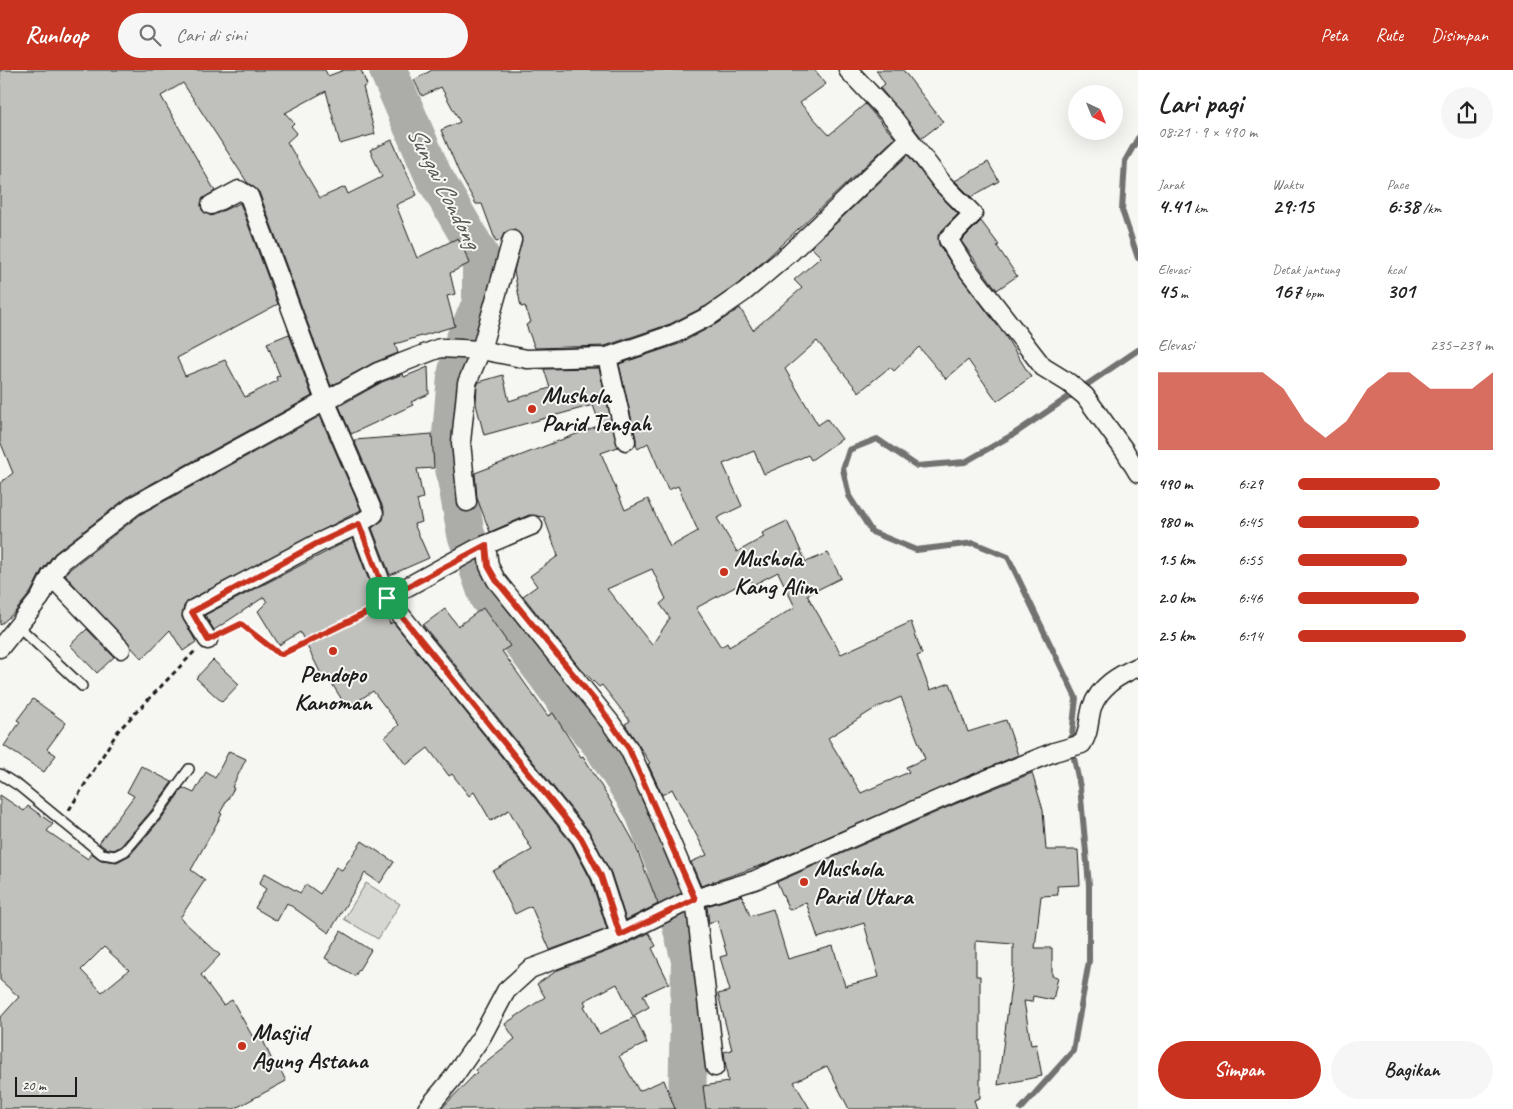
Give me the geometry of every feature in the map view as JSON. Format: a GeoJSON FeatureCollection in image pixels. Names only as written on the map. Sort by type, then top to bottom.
{"type":"FeatureCollection","features":[{"type":"Feature","properties":{"kind":"street"},"geometry":{"type":"LineString","coordinates":[[848,70],[894,119],[943,184],[973,214],[948,239],[964,265],[1043,368],[1070,383],[1085,396],[1125,451],[1138,474]]}},
{"type":"Feature","properties":{"kind":"street"},"geometry":{"type":"LineString","coordinates":[[0,648],[40,598],[51,576],[62,562],[136,505],[378,372],[440,348],[478,350],[527,359],[607,357],[674,334],[711,315],[744,292],[790,253],[908,140]]}},
{"type":"Feature","properties":{"kind":"street"},"geometry":{"type":"LineString","coordinates":[[208,640],[192,615],[194,609],[318,543],[359,524],[372,516],[374,510],[326,400],[249,196],[239,190],[211,205]]}},
{"type":"Feature","properties":{"kind":"street"},"geometry":{"type":"LineString","coordinates":[[467,502],[461,442],[467,384],[512,240]]}},
{"type":"Feature","properties":{"kind":"street"},"geometry":{"type":"LineString","coordinates":[[607,357],[626,441]]}},
{"type":"Feature","properties":{"kind":"street"},"geometry":{"type":"LineString","coordinates":[[359,524],[387,598],[581,838],[601,876],[620,935]]}},
{"type":"Feature","properties":{"kind":"street"},"geometry":{"type":"LineString","coordinates":[[387,598],[442,566],[533,525]]}},
{"type":"Feature","properties":{"kind":"street"},"geometry":{"type":"LineString","coordinates":[[481,547],[496,580],[600,707],[629,749],[692,900],[715,1066]]}},
{"type":"Feature","properties":{"kind":"street"},"geometry":{"type":"LineString","coordinates":[[51,576],[121,649]]}},
{"type":"Feature","properties":{"kind":"street"},"geometry":{"type":"LineString","coordinates":[[427,1109],[452,1080],[482,1036],[503,996],[517,979],[544,963],[620,935],[692,900],[755,880],[1054,752],[1082,744],[1085,740],[1092,707],[1099,695],[1116,676],[1138,667]]}},
{"type":"Feature","properties":{"kind":"lane"},"geometry":{"type":"LineString","coordinates":[[18,626],[82,686]]}},
{"type":"Feature","properties":{"kind":"lane"},"geometry":{"type":"LineString","coordinates":[[0,774],[102,854],[115,856],[125,852],[156,815],[189,769]]}},
{"type":"Feature","properties":{"kind":"path"},"geometry":{"type":"LineString","coordinates":[[62,822],[118,731],[186,659],[208,640],[241,624],[278,653],[282,654],[368,612],[387,598]]}},
{"type":"Feature","properties":{"kind":"shaded area"},"geometry":{"type":"Polygon","coordinates":[[[366,883],[400,904],[378,939],[344,919],[366,883]]]}},
{"type":"Feature","properties":{"kind":"building"},"geometry":{"type":"Polygon","coordinates":[[[0,70],[325,70],[328,76],[344,70],[361,70],[367,85],[363,87],[375,134],[340,144],[326,91],[285,113],[294,123],[291,126],[297,133],[287,142],[320,198],[345,187],[348,194],[382,177],[370,150],[392,140],[417,195],[396,205],[417,258],[458,238],[470,263],[450,273],[455,294],[447,296],[455,326],[395,344],[398,353],[373,363],[331,386],[259,192],[247,182],[183,83],[161,96],[215,191],[202,199],[202,210],[211,216],[240,203],[278,304],[177,358],[185,376],[225,360],[245,397],[277,381],[276,377],[280,376],[267,343],[289,334],[312,396],[129,496],[55,553],[42,570],[31,592],[15,612],[0,625],[0,483],[13,473],[0,441],[0,70]]]}},
{"type":"Feature","properties":{"kind":"building"},"geometry":{"type":"Polygon","coordinates":[[[432,70],[815,70],[826,84],[800,103],[829,135],[865,104],[895,138],[738,284],[706,306],[670,324],[605,346],[535,348],[526,325],[531,322],[525,306],[521,307],[514,271],[522,237],[515,230],[510,230],[504,233],[501,240],[496,242],[482,204],[476,204],[460,175],[441,130],[460,122],[441,87],[422,96],[414,80],[432,70]]]}},
{"type":"Feature","properties":{"kind":"building"},"geometry":{"type":"Polygon","coordinates":[[[876,70],[903,70],[943,122],[922,138],[880,88],[885,84],[876,70]]]}},
{"type":"Feature","properties":{"kind":"building"},"geometry":{"type":"Polygon","coordinates":[[[908,155],[935,190],[958,214],[938,235],[939,245],[956,271],[1004,334],[1031,377],[997,401],[968,360],[946,379],[919,347],[894,371],[890,367],[859,392],[817,341],[785,369],[818,425],[827,419],[842,439],[811,460],[808,455],[764,474],[754,451],[723,464],[742,506],[717,518],[737,552],[764,537],[762,533],[787,521],[806,562],[828,553],[841,578],[807,595],[841,654],[911,622],[922,654],[917,656],[930,690],[950,683],[968,732],[1006,720],[1018,755],[765,864],[701,886],[691,862],[707,855],[672,789],[662,795],[648,764],[650,763],[625,724],[630,721],[602,685],[599,687],[579,667],[523,596],[537,586],[530,576],[558,556],[544,517],[529,515],[490,532],[477,498],[475,473],[600,425],[593,405],[484,435],[476,404],[477,386],[479,382],[503,375],[509,401],[550,388],[544,369],[599,368],[618,447],[601,453],[625,510],[648,499],[670,547],[698,531],[678,486],[668,490],[648,443],[638,449],[636,445],[619,364],[679,344],[716,324],[740,308],[753,330],[802,288],[794,280],[821,257],[811,247],[908,155]],[[652,569],[607,589],[652,645],[670,618],[660,604],[666,599],[652,569]],[[778,572],[753,585],[750,579],[696,608],[721,647],[727,643],[729,647],[795,607],[778,572]],[[901,697],[874,709],[828,738],[861,793],[909,772],[906,767],[925,759],[901,697]]]}},
{"type":"Feature","properties":{"kind":"building"},"geometry":{"type":"Polygon","coordinates":[[[988,162],[999,181],[971,197],[955,181],[988,162]]]}},
{"type":"Feature","properties":{"kind":"building"},"geometry":{"type":"Polygon","coordinates":[[[981,221],[999,245],[997,246],[1017,276],[997,290],[961,241],[981,221]]]}},
{"type":"Feature","properties":{"kind":"building"},"geometry":{"type":"Polygon","coordinates":[[[428,367],[429,394],[411,402],[413,405],[351,434],[339,406],[382,382],[403,374],[404,377],[428,367]]]}},
{"type":"Feature","properties":{"kind":"building"},"geometry":{"type":"Polygon","coordinates":[[[320,416],[361,510],[189,600],[184,606],[182,617],[196,642],[183,651],[170,630],[142,659],[65,575],[70,569],[141,514],[320,416]]]}},
{"type":"Feature","properties":{"kind":"building"},"geometry":{"type":"Polygon","coordinates":[[[432,434],[434,468],[417,469],[423,498],[417,500],[422,522],[414,524],[429,558],[390,575],[372,528],[383,520],[384,510],[354,440],[432,434]]]}},
{"type":"Feature","properties":{"kind":"building"},"geometry":{"type":"Polygon","coordinates":[[[353,538],[377,602],[386,613],[390,624],[393,622],[572,844],[591,880],[607,929],[550,950],[531,906],[515,914],[493,871],[532,850],[509,810],[491,821],[474,792],[469,796],[452,774],[449,776],[428,748],[406,765],[385,737],[399,725],[373,691],[347,708],[326,674],[322,676],[300,632],[279,645],[258,611],[267,602],[264,597],[214,630],[205,615],[353,538]]]}},
{"type":"Feature","properties":{"kind":"building"},"geometry":{"type":"Polygon","coordinates":[[[483,608],[510,646],[502,651],[548,716],[553,713],[581,757],[583,756],[620,817],[634,842],[658,904],[626,920],[611,873],[589,831],[423,625],[445,609],[458,626],[483,608]]]}},
{"type":"Feature","properties":{"kind":"building"},"geometry":{"type":"Polygon","coordinates":[[[87,629],[114,657],[97,673],[70,645],[87,629]]]}},
{"type":"Feature","properties":{"kind":"building"},"geometry":{"type":"Polygon","coordinates":[[[213,660],[239,684],[222,702],[196,678],[213,660]]]}},
{"type":"Feature","properties":{"kind":"building"},"geometry":{"type":"Polygon","coordinates":[[[33,699],[66,723],[47,749],[56,755],[44,772],[4,746],[20,722],[17,720],[33,699]]]}},
{"type":"Feature","properties":{"kind":"building"},"geometry":{"type":"Polygon","coordinates":[[[229,751],[246,759],[232,787],[234,788],[220,813],[222,814],[191,870],[205,880],[180,918],[220,955],[201,975],[223,1005],[232,1000],[255,1041],[262,1038],[275,1067],[278,1065],[286,1081],[234,1109],[0,1109],[0,1018],[19,997],[0,980],[0,795],[24,811],[28,806],[53,824],[47,831],[88,859],[91,853],[101,860],[117,862],[130,855],[161,819],[183,788],[194,793],[206,772],[215,778],[229,751]],[[104,947],[81,970],[102,992],[129,970],[104,947]]]}},
{"type":"Feature","properties":{"kind":"building"},"geometry":{"type":"Polygon","coordinates":[[[141,766],[172,782],[151,811],[121,846],[114,850],[105,848],[99,843],[134,796],[127,792],[141,766]]]}},
{"type":"Feature","properties":{"kind":"building"},"geometry":{"type":"Polygon","coordinates":[[[1032,773],[1043,810],[1046,850],[1078,850],[1080,885],[1057,886],[1058,895],[1041,896],[1035,948],[1052,948],[1052,976],[1058,977],[1053,1000],[1033,996],[1032,1002],[1024,1001],[1031,1045],[1036,1044],[1042,1076],[998,1085],[1013,970],[1013,944],[976,941],[976,976],[980,976],[980,1098],[974,1100],[977,1109],[849,1109],[827,1066],[794,1082],[810,1109],[706,1109],[703,1086],[728,1082],[724,1052],[732,1050],[718,994],[730,991],[720,957],[727,955],[717,920],[709,924],[707,906],[742,895],[750,916],[773,909],[788,959],[833,946],[845,986],[879,977],[864,923],[818,938],[806,902],[789,910],[777,882],[955,804],[1032,773]]]}},
{"type":"Feature","properties":{"kind":"building"},"geometry":{"type":"Polygon","coordinates":[[[362,841],[394,862],[380,883],[365,873],[329,933],[287,903],[277,921],[255,908],[266,889],[259,884],[265,873],[300,893],[306,884],[320,894],[336,867],[342,870],[362,841]]]}},
{"type":"Feature","properties":{"kind":"building"},"geometry":{"type":"Polygon","coordinates":[[[341,931],[371,950],[355,976],[325,958],[341,931]]]}},
{"type":"Feature","properties":{"kind":"building"},"geometry":{"type":"Polygon","coordinates":[[[649,933],[656,946],[652,948],[669,983],[643,995],[649,1007],[633,1016],[617,984],[584,1001],[586,1005],[584,1006],[599,1034],[635,1017],[647,1043],[619,1056],[639,1091],[664,1080],[675,1109],[441,1109],[477,1072],[475,1070],[515,1039],[505,1024],[545,997],[537,984],[558,970],[624,945],[649,933]]]}},
{"type":"Feature","properties":{"kind":"waterway","name":"Sungai Condong"},"geometry":{"type":"LineString","coordinates":[[388,70],[433,175],[481,257],[481,303],[463,343],[456,376],[450,446],[466,534],[488,597],[574,712],[601,744],[642,808],[665,865],[690,960],[687,1109]]}},
{"type":"Feature","properties":{"kind":"waterway"},"geometry":{"type":"LineString","coordinates":[[1138,138],[1125,161],[1122,210],[1138,258]]}},
{"type":"Feature","properties":{"kind":"waterway"},"geometry":{"type":"LineString","coordinates":[[1021,1109],[1073,1051],[1089,961],[1089,885],[1080,787],[1071,744],[1076,698],[1008,557],[974,543],[916,550],[872,532],[849,496],[843,469],[849,450],[877,439],[917,466],[965,462],[1014,434],[1138,350]]}},
{"type":"Feature","properties":{"kind":"place","name":"Mushola Parid Tengah"},"geometry":{"type":"Point","coordinates":[532,409]}},
{"type":"Feature","properties":{"kind":"place","name":"Mushola Kang Alim"},"geometry":{"type":"Point","coordinates":[724,572]}},
{"type":"Feature","properties":{"kind":"place","name":"Pendopo Kanoman"},"geometry":{"type":"Point","coordinates":[333,651]}},
{"type":"Feature","properties":{"kind":"place","name":"Mushola Parid Utara"},"geometry":{"type":"Point","coordinates":[804,882]}},
{"type":"Feature","properties":{"kind":"place","name":"Masjid Agung Astana"},"geometry":{"type":"Point","coordinates":[242,1046]}},
{"type":"Feature","properties":{"kind":"route"},"geometry":{"type":"LineString","coordinates":[[387,598],[368,612],[282,654],[278,653],[249,628],[241,624],[208,640],[192,615],[192,612],[198,606],[259,576],[318,543],[359,524],[387,598],[581,838],[601,876],[620,935],[695,899],[629,749],[600,707],[565,667],[496,580],[488,566],[486,545],[442,566],[387,598]]}}]}
